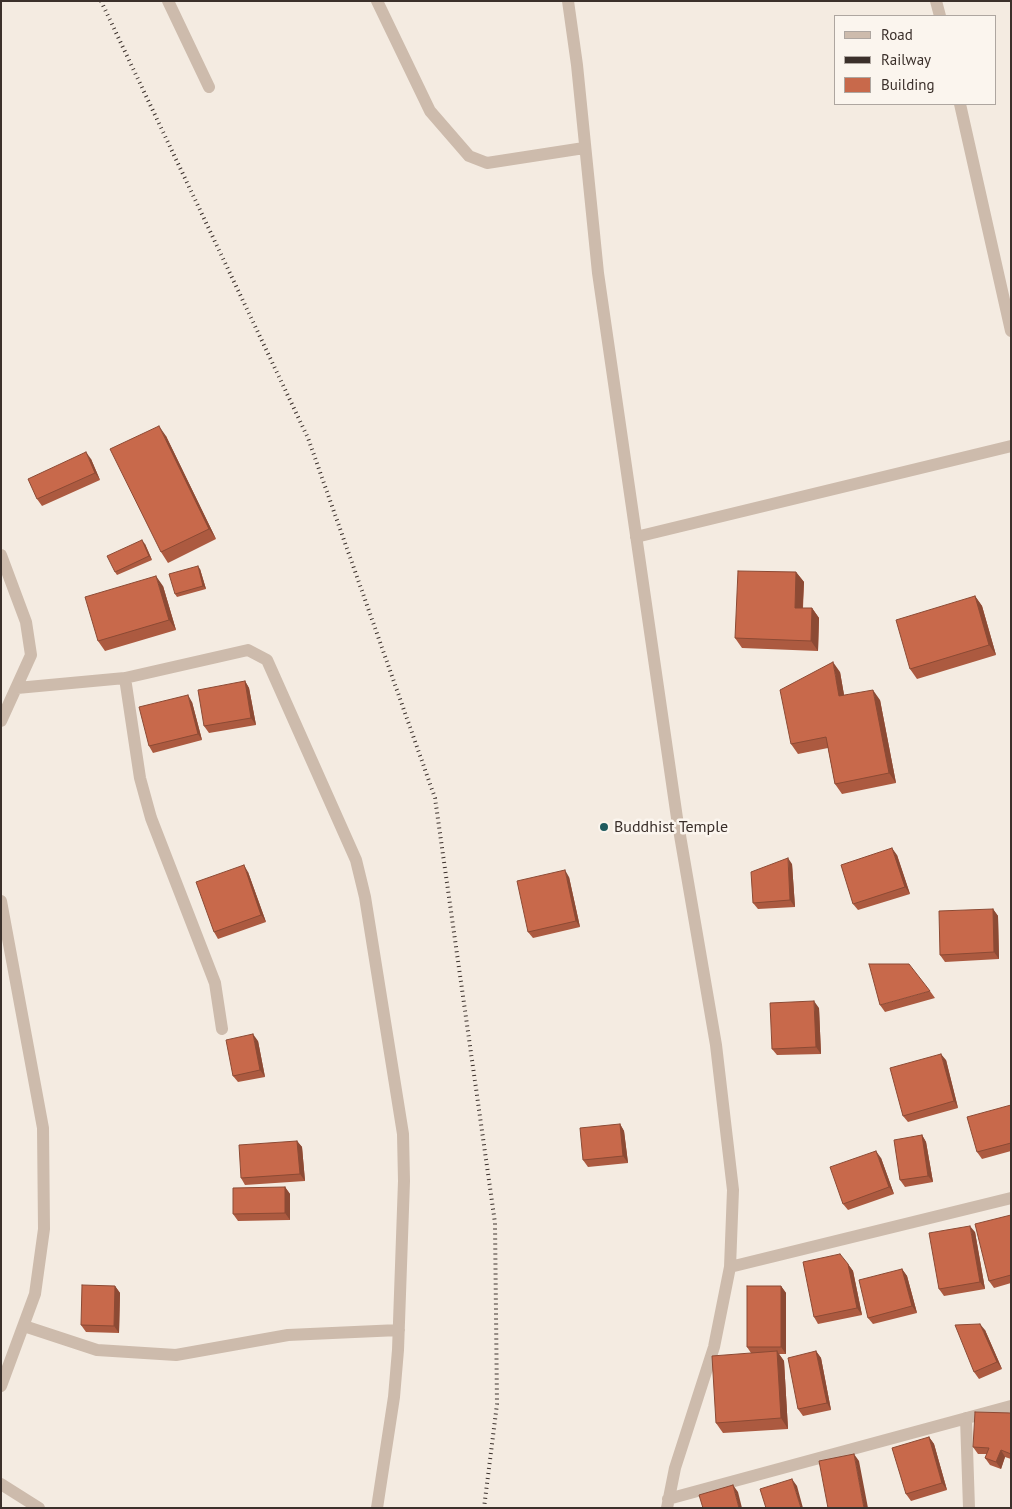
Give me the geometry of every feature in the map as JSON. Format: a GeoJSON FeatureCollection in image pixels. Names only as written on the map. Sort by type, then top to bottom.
{"type":"FeatureCollection","features":[{"type":"Feature","properties":{"kind":"street"},"geometry":{"type":"LineString","coordinates":[[168,1],[210,87]]}},
{"type":"Feature","properties":{"kind":"street"},"geometry":{"type":"LineString","coordinates":[[377,1],[430,110],[469,156],[487,163],[584,148]]}},
{"type":"Feature","properties":{"kind":"street"},"geometry":{"type":"LineString","coordinates":[[568,1],[577,65],[598,273],[677,818],[716,1045],[733,1190],[730,1266],[714,1347],[675,1468],[667,1503],[1011,1406]]}},
{"type":"Feature","properties":{"kind":"street"},"geometry":{"type":"LineString","coordinates":[[936,1],[940,15]]}},
{"type":"Feature","properties":{"kind":"street"},"geometry":{"type":"LineString","coordinates":[[960,105],[1011,331]]}},
{"type":"Feature","properties":{"kind":"street"},"geometry":{"type":"LineString","coordinates":[[636,537],[1011,446]]}},
{"type":"Feature","properties":{"kind":"street"},"geometry":{"type":"LineString","coordinates":[[1,555],[26,622],[31,655],[1,721]]}},
{"type":"Feature","properties":{"kind":"street"},"geometry":{"type":"LineString","coordinates":[[16,688],[125,678],[248,650],[267,660],[356,860],[366,897],[402,1134],[404,1181],[399,1330],[394,1397],[377,1508]]}},
{"type":"Feature","properties":{"kind":"street"},"geometry":{"type":"LineString","coordinates":[[125,678],[140,778],[151,818],[215,983],[222,1029]]}},
{"type":"Feature","properties":{"kind":"street"},"geometry":{"type":"LineString","coordinates":[[1,901],[43,1128],[44,1229],[35,1294],[1,1386]]}},
{"type":"Feature","properties":{"kind":"street"},"geometry":{"type":"LineString","coordinates":[[730,1266],[1011,1198]]}},
{"type":"Feature","properties":{"kind":"street"},"geometry":{"type":"LineString","coordinates":[[24,1326],[97,1350],[176,1355],[288,1335],[399,1330]]}},
{"type":"Feature","properties":{"kind":"street"},"geometry":{"type":"LineString","coordinates":[[966,1418],[969,1508]]}},
{"type":"Feature","properties":{"kind":"street"},"geometry":{"type":"LineString","coordinates":[[1,1484],[39,1508]]}},
{"type":"Feature","properties":{"kind":"building"},"geometry":{"type":"Polygon","coordinates":[[[159,426],[209,529],[161,552],[110,449],[159,426]]]}},
{"type":"Feature","properties":{"kind":"building"},"geometry":{"type":"Polygon","coordinates":[[[86,452],[95,473],[37,499],[28,479],[86,452]]]}},
{"type":"Feature","properties":{"kind":"building"},"geometry":{"type":"Polygon","coordinates":[[[142,540],[149,556],[115,572],[107,556],[142,540]]]}},
{"type":"Feature","properties":{"kind":"building"},"geometry":{"type":"Polygon","coordinates":[[[198,566],[203,586],[175,594],[169,574],[198,566]]]}},
{"type":"Feature","properties":{"kind":"building"},"geometry":{"type":"Polygon","coordinates":[[[738,571],[796,572],[795,608],[812,608],[811,641],[735,638],[738,571]]]}},
{"type":"Feature","properties":{"kind":"building"},"geometry":{"type":"Polygon","coordinates":[[[156,576],[169,620],[98,641],[85,597],[156,576]]]}},
{"type":"Feature","properties":{"kind":"building"},"geometry":{"type":"Polygon","coordinates":[[[975,596],[989,645],[910,669],[896,620],[975,596]]]}},
{"type":"Feature","properties":{"kind":"building"},"geometry":{"type":"Polygon","coordinates":[[[833,662],[839,696],[873,690],[889,773],[835,784],[826,737],[791,744],[780,690],[833,662]]]}},
{"type":"Feature","properties":{"kind":"building"},"geometry":{"type":"Polygon","coordinates":[[[245,681],[251,718],[204,726],[198,690],[245,681]]]}},
{"type":"Feature","properties":{"kind":"building"},"geometry":{"type":"Polygon","coordinates":[[[188,695],[198,734],[149,746],[139,707],[188,695]]]}},
{"type":"Feature","properties":{"kind":"building"},"geometry":{"type":"Polygon","coordinates":[[[892,848],[905,887],[853,904],[841,865],[892,848]]]}},
{"type":"Feature","properties":{"kind":"building"},"geometry":{"type":"Polygon","coordinates":[[[788,858],[790,900],[753,903],[751,872],[788,858]]]}},
{"type":"Feature","properties":{"kind":"building"},"geometry":{"type":"Polygon","coordinates":[[[244,865],[261,915],[214,932],[196,882],[244,865]]]}},
{"type":"Feature","properties":{"kind":"building"},"geometry":{"type":"Polygon","coordinates":[[[565,870],[576,921],[528,932],[517,881],[565,870]]]}},
{"type":"Feature","properties":{"kind":"building"},"geometry":{"type":"Polygon","coordinates":[[[993,909],[994,952],[940,955],[939,911],[993,909]]]}},
{"type":"Feature","properties":{"kind":"building"},"geometry":{"type":"Polygon","coordinates":[[[869,964],[909,964],[930,991],[880,1005],[869,964]]]}},
{"type":"Feature","properties":{"kind":"building"},"geometry":{"type":"Polygon","coordinates":[[[814,1001],[816,1047],[772,1049],[770,1003],[814,1001]]]}},
{"type":"Feature","properties":{"kind":"building"},"geometry":{"type":"Polygon","coordinates":[[[253,1034],[260,1070],[233,1076],[226,1040],[253,1034]]]}},
{"type":"Feature","properties":{"kind":"building"},"geometry":{"type":"Polygon","coordinates":[[[941,1054],[954,1101],[903,1116],[890,1068],[941,1054]]]}},
{"type":"Feature","properties":{"kind":"building"},"geometry":{"type":"Polygon","coordinates":[[[1011,1105],[1011,1143],[977,1152],[967,1117],[1011,1105]]]}},
{"type":"Feature","properties":{"kind":"building"},"geometry":{"type":"Polygon","coordinates":[[[620,1124],[623,1156],[583,1160],[580,1128],[620,1124]]]}},
{"type":"Feature","properties":{"kind":"building"},"geometry":{"type":"Polygon","coordinates":[[[922,1135],[928,1176],[900,1180],[894,1140],[922,1135]]]}},
{"type":"Feature","properties":{"kind":"building"},"geometry":{"type":"Polygon","coordinates":[[[297,1141],[300,1174],[241,1178],[239,1145],[297,1141]]]}},
{"type":"Feature","properties":{"kind":"building"},"geometry":{"type":"Polygon","coordinates":[[[876,1151],[889,1187],[843,1204],[830,1167],[876,1151]]]}},
{"type":"Feature","properties":{"kind":"building"},"geometry":{"type":"Polygon","coordinates":[[[285,1187],[285,1213],[233,1214],[233,1188],[285,1187]]]}},
{"type":"Feature","properties":{"kind":"building"},"geometry":{"type":"Polygon","coordinates":[[[1011,1215],[1011,1275],[989,1281],[975,1224],[1011,1215]]]}},
{"type":"Feature","properties":{"kind":"building"},"geometry":{"type":"Polygon","coordinates":[[[970,1226],[980,1282],[939,1289],[929,1233],[970,1226]]]}},
{"type":"Feature","properties":{"kind":"building"},"geometry":{"type":"Polygon","coordinates":[[[840,1254],[848,1264],[857,1308],[814,1317],[803,1262],[840,1254]]]}},
{"type":"Feature","properties":{"kind":"building"},"geometry":{"type":"Polygon","coordinates":[[[902,1269],[912,1306],[868,1318],[859,1280],[902,1269]]]}},
{"type":"Feature","properties":{"kind":"building"},"geometry":{"type":"Polygon","coordinates":[[[82,1285],[115,1286],[114,1326],[81,1325],[82,1285]]]}},
{"type":"Feature","properties":{"kind":"building"},"geometry":{"type":"Polygon","coordinates":[[[747,1286],[781,1286],[781,1347],[747,1347],[747,1286]]]}},
{"type":"Feature","properties":{"kind":"building"},"geometry":{"type":"Polygon","coordinates":[[[980,1324],[997,1362],[974,1372],[955,1325],[980,1324]]]}},
{"type":"Feature","properties":{"kind":"building"},"geometry":{"type":"Polygon","coordinates":[[[777,1351],[781,1418],[716,1423],[712,1356],[777,1351]]]}},
{"type":"Feature","properties":{"kind":"building"},"geometry":{"type":"Polygon","coordinates":[[[816,1351],[827,1403],[798,1409],[788,1358],[816,1351]]]}},
{"type":"Feature","properties":{"kind":"building"},"geometry":{"type":"Polygon","coordinates":[[[975,1412],[1011,1413],[1011,1454],[1001,1450],[996,1462],[985,1458],[989,1448],[973,1447],[975,1412]]]}},
{"type":"Feature","properties":{"kind":"building"},"geometry":{"type":"Polygon","coordinates":[[[929,1437],[942,1483],[906,1494],[892,1448],[929,1437]]]}},
{"type":"Feature","properties":{"kind":"building"},"geometry":{"type":"Polygon","coordinates":[[[854,1454],[864,1508],[828,1508],[819,1461],[854,1454]]]}},
{"type":"Feature","properties":{"kind":"building"},"geometry":{"type":"Polygon","coordinates":[[[792,1479],[801,1508],[766,1508],[760,1489],[792,1479]]]}},
{"type":"Feature","properties":{"kind":"building"},"geometry":{"type":"Polygon","coordinates":[[[733,1485],[739,1508],[703,1508],[699,1495],[733,1485]]]}},
{"type":"Feature","properties":{"kind":"railway"},"geometry":{"type":"LineString","coordinates":[[101,1],[308,438],[435,798],[495,1223],[497,1404],[484,1508]]}},
{"type":"Feature","properties":{"kind":"place","name":"Buddhist Temple"},"geometry":{"type":"Point","coordinates":[604,827]}}]}
